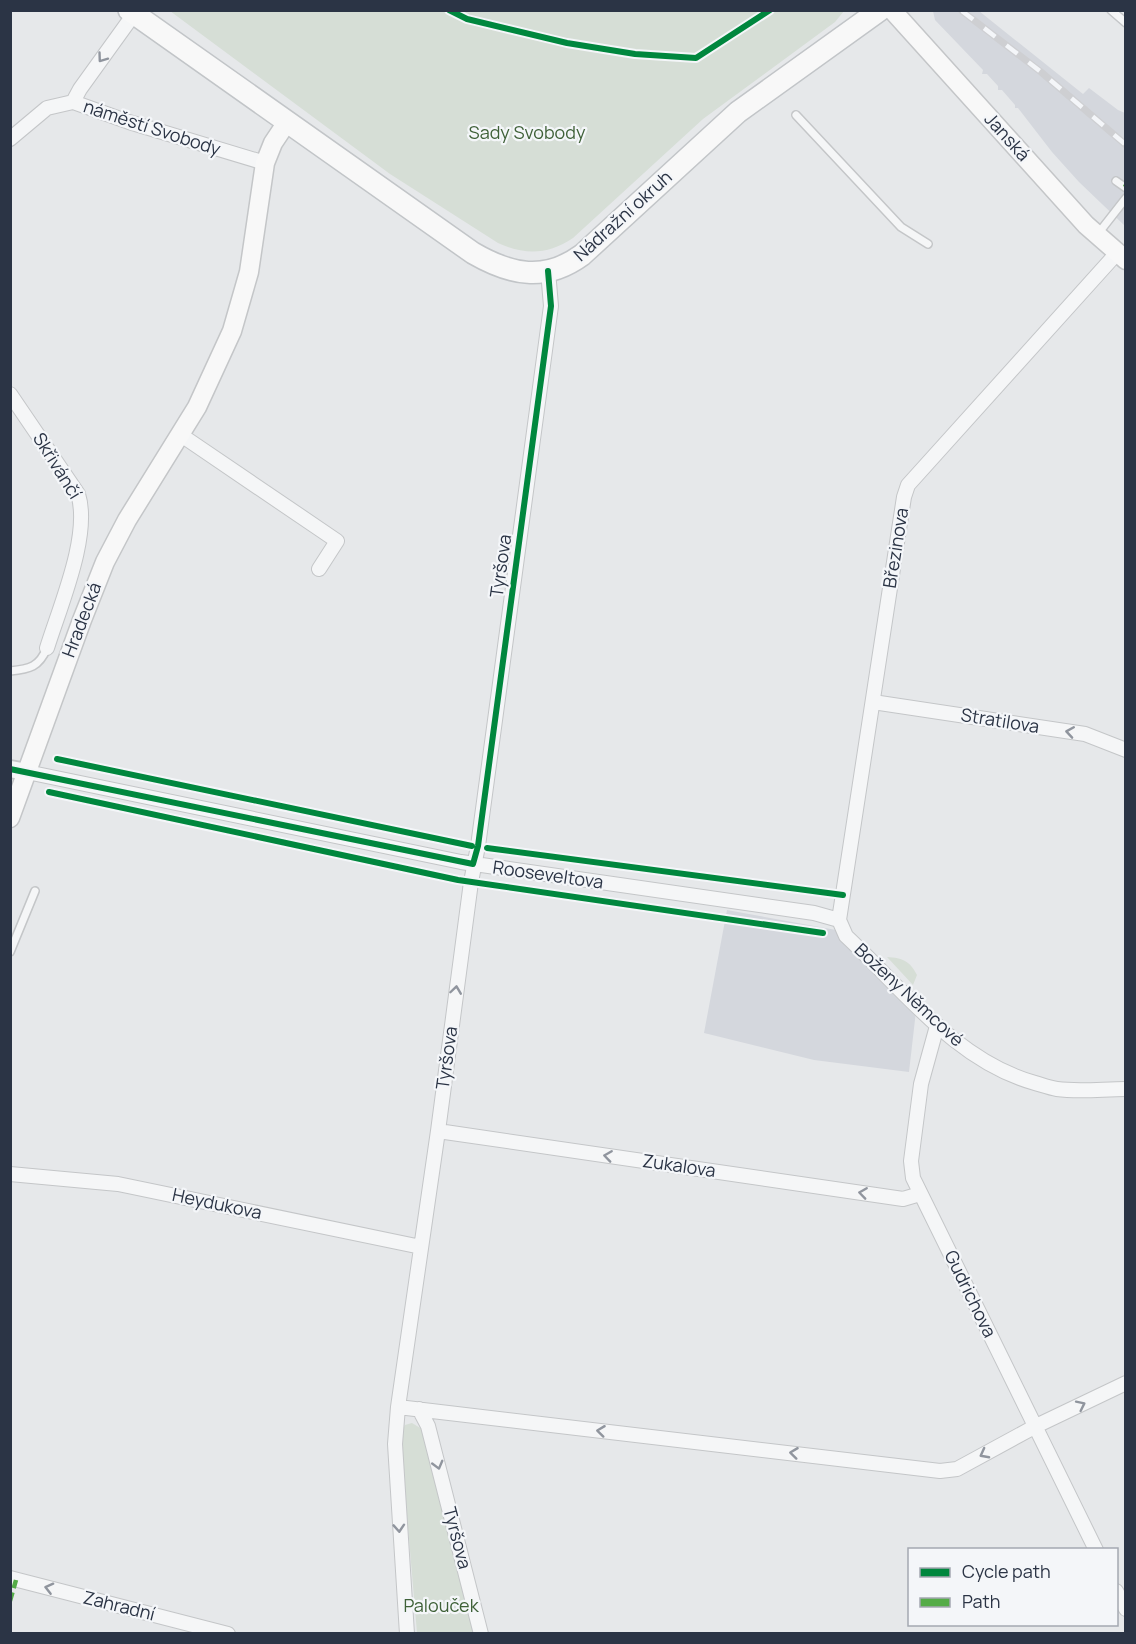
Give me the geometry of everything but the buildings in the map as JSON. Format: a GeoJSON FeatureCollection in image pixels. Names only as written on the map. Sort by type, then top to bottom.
{"type":"FeatureCollection","features":[{"type":"Feature","properties":{"kind":"main road","name":"Nádražní okruh"},"geometry":{"type":"LineString","coordinates":[[287,122],[455,241],[491,263],[522,272],[548,272],[571,264],[738,112],[880,10]]}},
{"type":"Feature","properties":{"kind":"main road","name":"Janská"},"geometry":{"type":"LineString","coordinates":[[892,10],[1097,235],[1121,256]]}},
{"type":"Feature","properties":{"kind":"main road","name":"náměstí Svobody"},"geometry":{"type":"LineString","coordinates":[[131,12],[287,122]]}},
{"type":"Feature","properties":{"kind":"main road","name":"Hradecká"},"geometry":{"type":"LineString","coordinates":[[10,818],[19,771],[105,562],[127,520],[181,435],[208,386],[231,331],[243,299],[265,163],[273,143],[287,122]]}},
{"type":"Feature","properties":{"kind":"street","name":"náměstí Svobody"},"geometry":{"type":"LineString","coordinates":[[131,12],[73,102],[129,122],[265,163]]}},
{"type":"Feature","properties":{"kind":"street"},"geometry":{"type":"LineString","coordinates":[[10,139],[47,108],[73,102]]}},
{"type":"Feature","properties":{"kind":"street","name":"Březinova"},"geometry":{"type":"LineString","coordinates":[[840,920],[904,497],[908,485],[1121,256]]}},
{"type":"Feature","properties":{"kind":"street","name":"Tyršova"},"geometry":{"type":"LineString","coordinates":[[407,1634],[395,1444],[398,1407],[438,1131],[473,864],[481,823],[551,306],[548,272]]}},
{"type":"Feature","properties":{"kind":"street","name":"Skřivánčí"},"geometry":{"type":"LineString","coordinates":[[11,397],[78,494],[82,507],[82,529],[76,556],[47,648]]}},
{"type":"Feature","properties":{"kind":"street"},"geometry":{"type":"LineString","coordinates":[[181,435],[337,541],[319,569]]}},
{"type":"Feature","properties":{"kind":"street","name":"Stratilova"},"geometry":{"type":"LineString","coordinates":[[873,702],[1086,734],[1125,750]]}},
{"type":"Feature","properties":{"kind":"street","name":"Rooseveltova"},"geometry":{"type":"LineString","coordinates":[[19,771],[473,864],[814,913],[840,920]]}},
{"type":"Feature","properties":{"kind":"street","name":"Boženy Němcové"},"geometry":{"type":"LineString","coordinates":[[840,920],[846,936],[937,1026],[971,1053],[1023,1080],[1056,1089],[1125,1089]]}},
{"type":"Feature","properties":{"kind":"street","name":"Gudrichova"},"geometry":{"type":"LineString","coordinates":[[937,1026],[921,1084],[911,1161],[914,1178],[1095,1548]]}},
{"type":"Feature","properties":{"kind":"street","name":"Zukalova"},"geometry":{"type":"LineString","coordinates":[[438,1131],[903,1199],[920,1194]]}},
{"type":"Feature","properties":{"kind":"street","name":"Heydukova"},"geometry":{"type":"LineString","coordinates":[[10,1174],[118,1184],[421,1247]]}},
{"type":"Feature","properties":{"kind":"street"},"geometry":{"type":"LineString","coordinates":[[398,1407],[940,1471],[957,1469],[1036,1426],[1125,1383]]}},
{"type":"Feature","properties":{"kind":"street","name":"Tyršova"},"geometry":{"type":"LineString","coordinates":[[419,1409],[428,1426],[481,1634]]}},
{"type":"Feature","properties":{"kind":"street","name":"Zahradní"},"geometry":{"type":"LineString","coordinates":[[10,1578],[228,1634]]}},
{"type":"Feature","properties":{"kind":"street"},"geometry":{"type":"LineString","coordinates":[[1118,1595],[1125,1609]]}},
{"type":"Feature","properties":{"kind":"lane"},"geometry":{"type":"LineString","coordinates":[[1111,10],[1125,23]]}},
{"type":"Feature","properties":{"kind":"lane"},"geometry":{"type":"LineString","coordinates":[[796,115],[901,226],[928,244]]}},
{"type":"Feature","properties":{"kind":"lane"},"geometry":{"type":"LineString","coordinates":[[1116,181],[1125,188]]}},
{"type":"Feature","properties":{"kind":"lane"},"geometry":{"type":"LineString","coordinates":[[1097,235],[1125,198]]}},
{"type":"Feature","properties":{"kind":"lane"},"geometry":{"type":"LineString","coordinates":[[10,671],[40,662],[47,648]]}},
{"type":"Feature","properties":{"kind":"lane"},"geometry":{"type":"LineString","coordinates":[[10,952],[35,891]]}},
{"type":"Feature","properties":{"kind":"shaded area"},"geometry":{"type":"Polygon","coordinates":[[[933,11],[979,11],[1083,94],[1089,88],[1125,113],[1125,226],[1079,182],[1018,108],[1015,108],[1002,90],[998,90],[998,86],[987,74],[982,74],[983,70],[935,20],[933,11]]]}},
{"type":"Feature","properties":{"kind":"shaded area"},"geometry":{"type":"Polygon","coordinates":[[[727,910],[836,930],[916,1011],[909,1072],[814,1060],[704,1033],[727,910]]]}},
{"type":"Feature","properties":{"kind":"green space","name":"Sady Svobody"},"geometry":{"type":"Polygon","coordinates":[[[170,11],[844,11],[835,22],[703,119],[573,238],[554,248],[527,251],[498,243],[390,174],[170,11]]]}},
{"type":"Feature","properties":{"kind":"green space"},"geometry":{"type":"Polygon","coordinates":[[[887,957],[902,959],[912,966],[917,975],[913,985],[887,957]]]}},
{"type":"Feature","properties":{"kind":"green space","name":"Palouček"},"geometry":{"type":"Polygon","coordinates":[[[412,1423],[422,1429],[433,1461],[477,1633],[417,1633],[402,1456],[403,1429],[405,1425],[412,1423]]]}},
{"type":"Feature","properties":{"kind":"railway"},"geometry":{"type":"LineString","coordinates":[[962,11],[1041,72],[1126,145]]}},
{"type":"Feature","properties":{"kind":"marked path"},"geometry":{"type":"LineString","coordinates":[[10,1601],[16,1580]]}},
{"type":"Feature","properties":{"kind":"cycle path"},"geometry":{"type":"LineString","coordinates":[[449,10],[467,19],[567,43],[635,54],[696,58],[770,10]]}},
{"type":"Feature","properties":{"kind":"cycle path"},"geometry":{"type":"LineString","coordinates":[[10,769],[473,864],[478,846],[551,306],[548,271]]}},
{"type":"Feature","properties":{"kind":"cycle path"},"geometry":{"type":"LineString","coordinates":[[57,759],[472,846]]}},
{"type":"Feature","properties":{"kind":"cycle path"},"geometry":{"type":"LineString","coordinates":[[49,792],[458,880],[823,933]]}},
{"type":"Feature","properties":{"kind":"cycle path"},"geometry":{"type":"LineString","coordinates":[[487,848],[843,895]]}}]}
